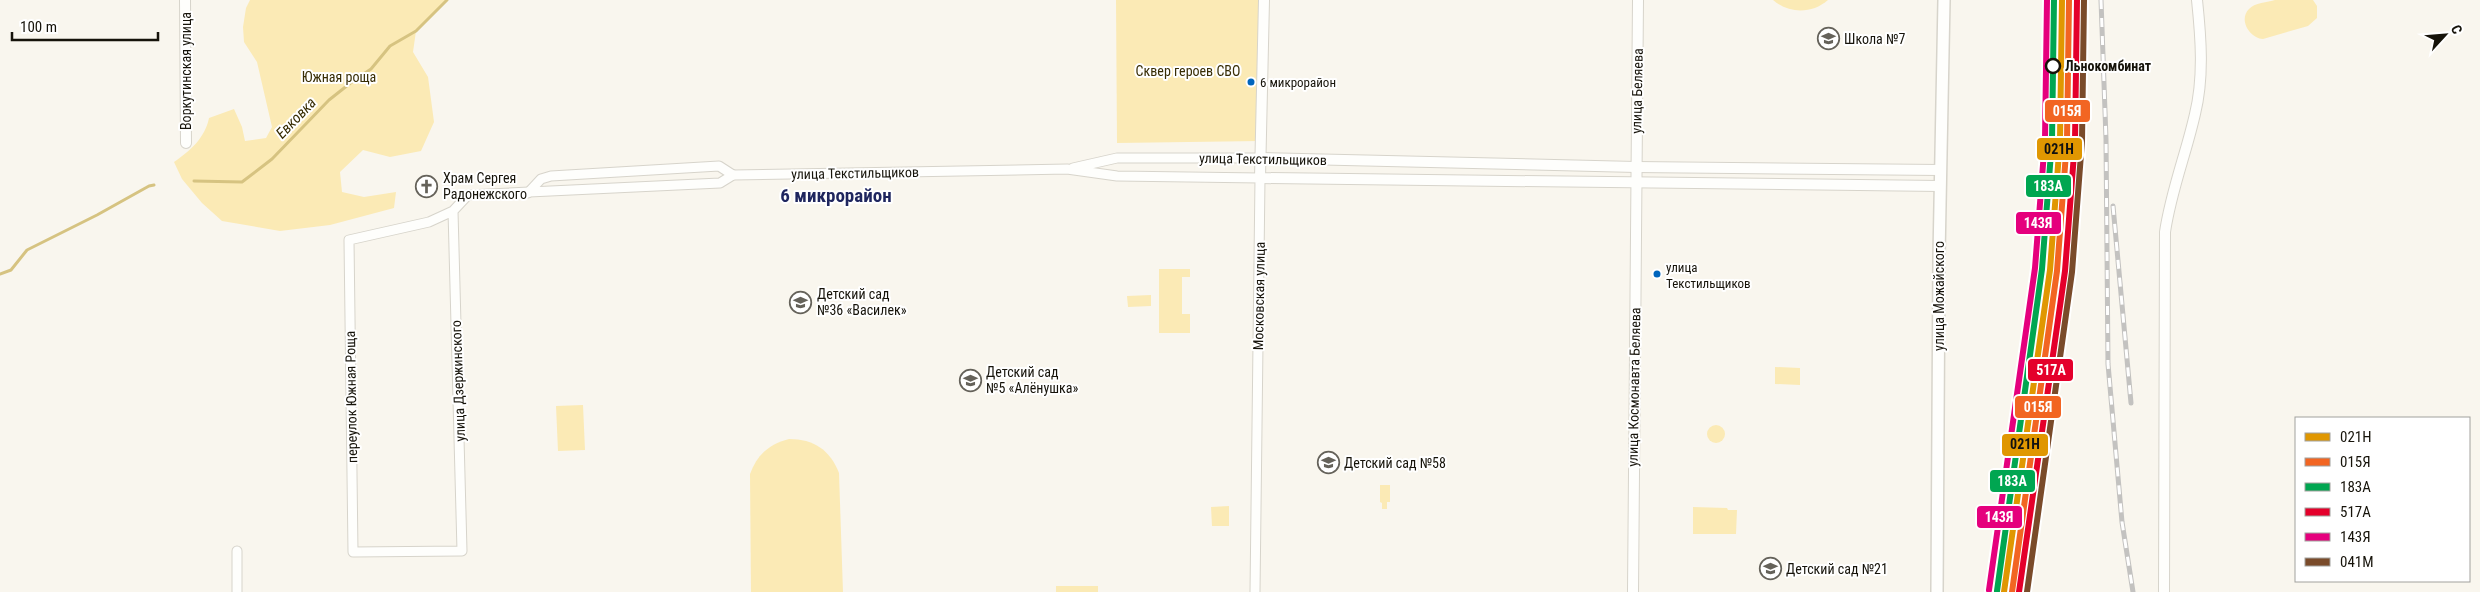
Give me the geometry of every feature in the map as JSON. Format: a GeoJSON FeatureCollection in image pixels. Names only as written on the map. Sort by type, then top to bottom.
{"type":"FeatureCollection","features":[{"type":"Feature","properties":{"kind":"main road","name":"улица Можайского"},"geometry":{"type":"LineString","coordinates":[[1937,592],[1940,170],[1944,0]]}},
{"type":"Feature","properties":{"kind":"street","name":"Воркутинская улица"},"geometry":{"type":"LineString","coordinates":[[185,0],[186,143]]}},
{"type":"Feature","properties":{"kind":"street","name":"Московская улица"},"geometry":{"type":"LineString","coordinates":[[1256,592],[1260,158],[1264,0]]}},
{"type":"Feature","properties":{"kind":"street","name":"улица Беляева"},"geometry":{"type":"LineString","coordinates":[[1636,183],[1638,0]]}},
{"type":"Feature","properties":{"kind":"street"},"geometry":{"type":"LineString","coordinates":[[2164,592],[2165,232],[2169,204],[2196,112],[2201,76],[2198,0]]}},
{"type":"Feature","properties":{"kind":"street","name":"улица Текстильщиков"},"geometry":{"type":"LineString","coordinates":[[1068,169],[1117,158],[1260,158],[1636,167],[1940,170]]}},
{"type":"Feature","properties":{"kind":"street"},"geometry":{"type":"LineString","coordinates":[[1117,158],[1117,176]]}},
{"type":"Feature","properties":{"kind":"street","name":"улица Текстильщиков"},"geometry":{"type":"LineString","coordinates":[[528,193],[541,180],[551,176],[719,166],[733,175]]}},
{"type":"Feature","properties":{"kind":"street","name":"улица Текстильщиков"},"geometry":{"type":"LineString","coordinates":[[453,211],[468,195],[720,183],[733,175],[1068,169],[1117,176],[1940,186]]}},
{"type":"Feature","properties":{"kind":"street","name":"улица Космонавта Беляева"},"geometry":{"type":"LineString","coordinates":[[1634,592],[1636,183]]}},
{"type":"Feature","properties":{"kind":"street","name":"переулок Южная Роща"},"geometry":{"type":"LineString","coordinates":[[453,211],[429,222],[349,240],[353,552],[462,551]]}},
{"type":"Feature","properties":{"kind":"street","name":"улица Дзержинского"},"geometry":{"type":"LineString","coordinates":[[453,211],[462,551]]}},
{"type":"Feature","properties":{"kind":"street"},"geometry":{"type":"LineString","coordinates":[[237,551],[237,592]]}},
{"type":"Feature","properties":{"kind":"green space","name":"Южная роща"},"geometry":{"type":"Polygon","coordinates":[[[250,0],[447,0],[416,31],[413,52],[428,77],[434,122],[421,151],[390,157],[363,150],[340,172],[342,192],[364,197],[396,192],[394,208],[330,225],[280,231],[222,221],[202,203],[182,179],[174,162],[186,153],[200,138],[209,118],[234,109],[242,127],[245,141],[266,138],[272,127],[257,62],[244,42],[243,27],[246,8],[250,0]]]}},
{"type":"Feature","properties":{"kind":"green space","name":"Сквер героев СВО"},"geometry":{"type":"Polygon","coordinates":[[[1116,0],[1258,0],[1260,141],[1117,143],[1116,0]]]}},
{"type":"Feature","properties":{"kind":"green space"},"geometry":{"type":"Polygon","coordinates":[[[1773,0],[1828,0],[1822,5],[1808,10],[1793,10],[1779,5],[1773,0]]]}},
{"type":"Feature","properties":{"kind":"green space"},"geometry":{"type":"Polygon","coordinates":[[[2275,0],[2313,0],[2317,6],[2317,18],[2308,26],[2263,39],[2258,38],[2247,28],[2245,23],[2246,13],[2254,5],[2275,0]]]}},
{"type":"Feature","properties":{"kind":"green space"},"geometry":{"type":"Polygon","coordinates":[[[1159,269],[1190,269],[1190,277],[1182,277],[1182,314],[1190,314],[1190,333],[1159,333],[1159,269]]]}},
{"type":"Feature","properties":{"kind":"green space"},"geometry":{"type":"Polygon","coordinates":[[[1151,295],[1151,306],[1128,307],[1127,296],[1151,295]]]}},
{"type":"Feature","properties":{"kind":"green space"},"geometry":{"type":"Polygon","coordinates":[[[1775,367],[1800,368],[1800,385],[1775,384],[1775,367]]]}},
{"type":"Feature","properties":{"kind":"green space"},"geometry":{"type":"Polygon","coordinates":[[[583,405],[585,450],[558,451],[556,406],[583,405]]]}},
{"type":"Feature","properties":{"kind":"green space"},"geometry":{"type":"Polygon","coordinates":[[[1716,425],[1722,428],[1725,434],[1722,440],[1716,443],[1710,440],[1707,434],[1710,428],[1716,425]]]}},
{"type":"Feature","properties":{"kind":"green space"},"geometry":{"type":"Polygon","coordinates":[[[789,439],[806,441],[820,447],[831,458],[839,473],[843,592],[751,592],[750,474],[756,461],[765,451],[775,444],[789,439]]]}},
{"type":"Feature","properties":{"kind":"green space"},"geometry":{"type":"Polygon","coordinates":[[[1380,485],[1390,485],[1390,502],[1387,502],[1387,509],[1382,509],[1380,485]]]}},
{"type":"Feature","properties":{"kind":"green space"},"geometry":{"type":"Polygon","coordinates":[[[1229,506],[1229,526],[1212,526],[1211,507],[1229,506]]]}},
{"type":"Feature","properties":{"kind":"green space"},"geometry":{"type":"Polygon","coordinates":[[[1693,507],[1737,510],[1736,534],[1693,534],[1693,507]]]}},
{"type":"Feature","properties":{"kind":"green space"},"geometry":{"type":"Polygon","coordinates":[[[1056,586],[1098,586],[1098,592],[1056,592],[1056,586]]]}},
{"type":"Feature","properties":{"kind":"waterway","name":"Евковка"},"geometry":{"type":"LineString","coordinates":[[194,181],[242,182],[272,159],[329,100],[371,69],[390,46],[416,31],[447,0]]}},
{"type":"Feature","properties":{"kind":"waterway","name":"Евковка"},"geometry":{"type":"LineString","coordinates":[[0,274],[11,270],[27,250],[154,185]]}},
{"type":"Feature","properties":{"kind":"railway"},"geometry":{"type":"LineString","coordinates":[[2101,0],[2106,139],[2108,364],[2122,522],[2133,592]]}},
{"type":"Feature","properties":{"kind":"railway"},"geometry":{"type":"LineString","coordinates":[[2060,140],[2060,260]]}},
{"type":"Feature","properties":{"kind":"railway"},"geometry":{"type":"LineString","coordinates":[[2113,206],[2131,403]]}},
{"type":"Feature","properties":{"kind":"transit line","name":"143Я"},"geometry":{"type":"LineString","coordinates":[[1989,590],[2035,268],[2045,139],[2047,0]]}},
{"type":"Feature","properties":{"kind":"transit line","name":"183А"},"geometry":{"type":"LineString","coordinates":[[1997,591],[2042,269],[2052,140],[2054,0]]}},
{"type":"Feature","properties":{"kind":"transit line","name":"021Н"},"geometry":{"type":"LineString","coordinates":[[2004,592],[2050,270],[2060,140],[2062,0]]}},
{"type":"Feature","properties":{"kind":"transit line","name":"015Я"},"geometry":{"type":"LineString","coordinates":[[2012,592],[2057,271],[2067,140],[2069,0]]}},
{"type":"Feature","properties":{"kind":"transit line","name":"517А"},"geometry":{"type":"LineString","coordinates":[[2019,592],[2065,271],[2075,141],[2077,0]]}},
{"type":"Feature","properties":{"kind":"transit line","name":"041М"},"geometry":{"type":"LineString","coordinates":[[2027,592],[2072,272],[2082,141],[2084,0]]}},
{"type":"Feature","properties":{"kind":"place","name":"Школа №7"},"geometry":{"type":"Point","coordinates":[1828,39]}},
{"type":"Feature","properties":{"kind":"place","name":"Льнокомбинат"},"geometry":{"type":"Point","coordinates":[2053,66]}},
{"type":"Feature","properties":{"kind":"place","name":"6 микрорайон"},"geometry":{"type":"Point","coordinates":[1251,82]}},
{"type":"Feature","properties":{"kind":"place","name":"Храм Сергея Радонежского"},"geometry":{"type":"Point","coordinates":[427,186]}},
{"type":"Feature","properties":{"kind":"place","name":"улица Текстильщиков"},"geometry":{"type":"Point","coordinates":[1657,274]}},
{"type":"Feature","properties":{"kind":"place","name":"Детский сад №36 «Василек»"},"geometry":{"type":"Point","coordinates":[801,302]}},
{"type":"Feature","properties":{"kind":"place","name":"Детский сад №5 «Алёнушка»"},"geometry":{"type":"Point","coordinates":[970,380]}},
{"type":"Feature","properties":{"kind":"place","name":"Детский сад №58"},"geometry":{"type":"Point","coordinates":[1328,463]}},
{"type":"Feature","properties":{"kind":"place","name":"Детский сад №21"},"geometry":{"type":"Point","coordinates":[1770,569]}},
{"type":"Feature","properties":{"kind":"district","name":"6 микрорайон"},"geometry":{"type":"Point","coordinates":[836,195]}}]}
